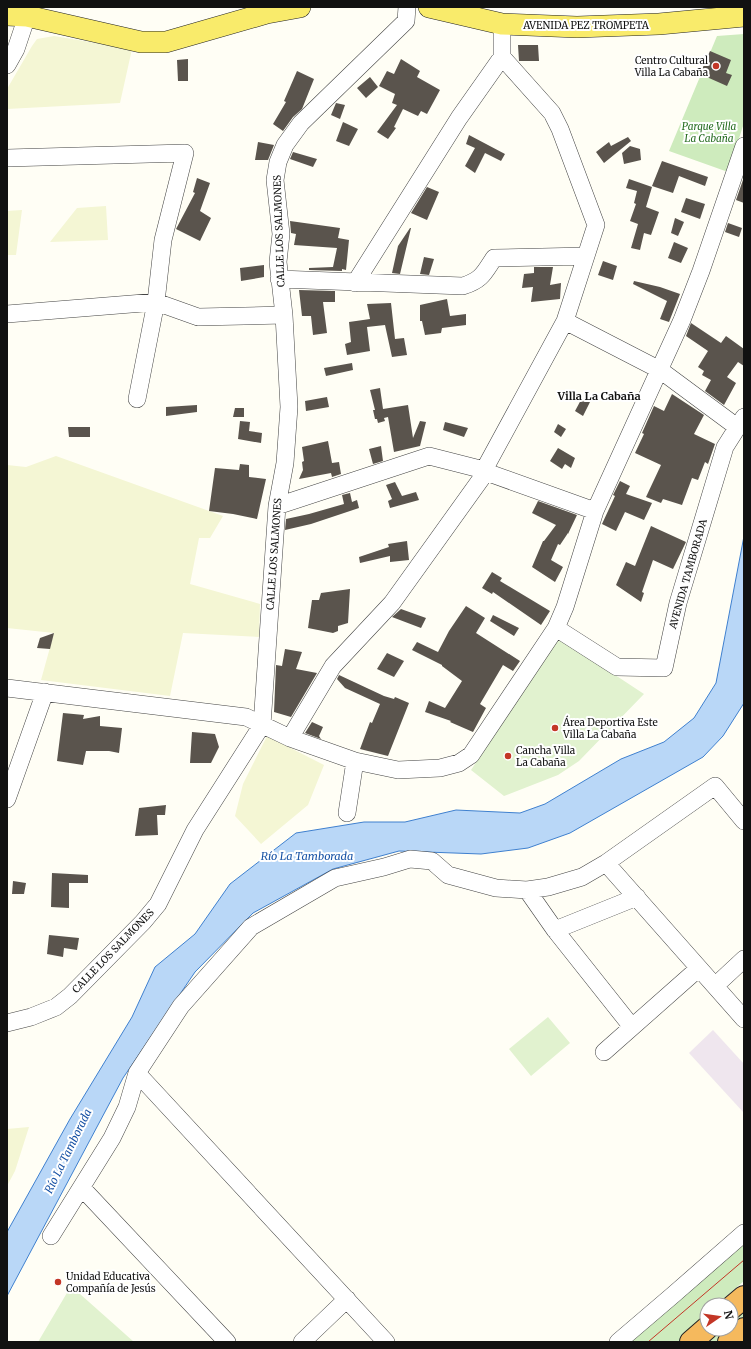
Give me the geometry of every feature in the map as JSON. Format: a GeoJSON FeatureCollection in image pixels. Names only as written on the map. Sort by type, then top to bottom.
{"type":"FeatureCollection","features":[{"type":"Feature","properties":{"kind":"highway"},"geometry":{"type":"LineString","coordinates":[[729,1342],[744,1329]]}},
{"type":"Feature","properties":{"kind":"highway"},"geometry":{"type":"LineString","coordinates":[[691,1342],[699,1335]]}},
{"type":"Feature","properties":{"kind":"main road"},"geometry":{"type":"LineString","coordinates":[[17,16],[141,42],[166,42],[267,13],[300,7]]}},
{"type":"Feature","properties":{"kind":"main road","name":"AVENIDA PEZ TROMPETA"},"geometry":{"type":"LineString","coordinates":[[429,7],[502,24],[577,27],[659,24],[744,16]]}},
{"type":"Feature","properties":{"kind":"street","name":"CALLE LOS SALMONES"},"geometry":{"type":"LineString","coordinates":[[7,1023],[31,1017],[56,1007],[70,996],[143,922],[158,904],[195,830],[262,725],[277,506],[285,463],[289,407],[284,315],[278,262],[281,234],[275,180],[278,162],[285,145],[301,122],[406,21],[407,7]]}},
{"type":"Feature","properties":{"kind":"street"},"geometry":{"type":"LineString","coordinates":[[7,65],[16,49],[17,16]]}},
{"type":"Feature","properties":{"kind":"street"},"geometry":{"type":"LineString","coordinates":[[355,283],[459,118],[502,57],[502,24]]}},
{"type":"Feature","properties":{"kind":"street"},"geometry":{"type":"LineString","coordinates":[[290,738],[333,666],[392,603],[485,471],[565,321],[596,225],[560,129],[552,113],[502,57]]}},
{"type":"Feature","properties":{"kind":"street"},"geometry":{"type":"LineString","coordinates":[[7,688],[246,717],[290,738],[355,760],[398,770],[440,768],[459,762],[471,755],[556,628],[565,607],[595,511],[682,320],[743,152]]}},
{"type":"Feature","properties":{"kind":"street"},"geometry":{"type":"LineString","coordinates":[[7,158],[185,153],[163,240],[156,302],[137,399]]}},
{"type":"Feature","properties":{"kind":"street"},"geometry":{"type":"LineString","coordinates":[[279,279],[463,286],[472,283],[481,277],[494,258],[586,256]]}},
{"type":"Feature","properties":{"kind":"street"},"geometry":{"type":"LineString","coordinates":[[7,314],[156,302],[198,317],[284,315]]}},
{"type":"Feature","properties":{"kind":"street"},"geometry":{"type":"LineString","coordinates":[[565,321],[660,370],[740,422]]}},
{"type":"Feature","properties":{"kind":"street","name":"AVENIDA TAMBORADA"},"geometry":{"type":"LineString","coordinates":[[556,628],[617,668],[664,668],[678,603],[725,447],[740,422]]}},
{"type":"Feature","properties":{"kind":"street"},"geometry":{"type":"LineString","coordinates":[[277,506],[428,456],[485,471],[595,511]]}},
{"type":"Feature","properties":{"kind":"street"},"geometry":{"type":"LineString","coordinates":[[7,798],[45,692]]}},
{"type":"Feature","properties":{"kind":"street"},"geometry":{"type":"LineString","coordinates":[[347,813],[355,760]]}},
{"type":"Feature","properties":{"kind":"street"},"geometry":{"type":"LineString","coordinates":[[51,1236],[112,1138],[127,1107],[137,1073],[182,1006],[251,927],[335,878],[384,867],[410,859],[432,861],[448,875],[496,888],[527,890],[548,887],[582,877],[606,863],[715,786],[744,821]]}},
{"type":"Feature","properties":{"kind":"street"},"geometry":{"type":"LineString","coordinates":[[606,863],[744,1018]]}},
{"type":"Feature","properties":{"kind":"street"},"geometry":{"type":"LineString","coordinates":[[527,890],[555,930],[632,1026]]}},
{"type":"Feature","properties":{"kind":"street"},"geometry":{"type":"LineString","coordinates":[[555,930],[637,897]]}},
{"type":"Feature","properties":{"kind":"street"},"geometry":{"type":"LineString","coordinates":[[715,986],[744,959]]}},
{"type":"Feature","properties":{"kind":"street"},"geometry":{"type":"LineString","coordinates":[[604,1052],[699,968]]}},
{"type":"Feature","properties":{"kind":"street"},"geometry":{"type":"LineString","coordinates":[[137,1073],[386,1342]]}},
{"type":"Feature","properties":{"kind":"street"},"geometry":{"type":"LineString","coordinates":[[82,1188],[227,1342]]}},
{"type":"Feature","properties":{"kind":"street"},"geometry":{"type":"LineString","coordinates":[[618,1342],[744,1233]]}},
{"type":"Feature","properties":{"kind":"street"},"geometry":{"type":"LineString","coordinates":[[302,1342],[347,1299]]}},
{"type":"Feature","properties":{"kind":"shaded area"},"geometry":{"type":"Polygon","coordinates":[[[713,1030],[744,1064],[744,1113],[689,1053],[713,1030]]]}},
{"type":"Feature","properties":{"kind":"green space","name":"Parque Villa La Cabaña"},"geometry":{"type":"Polygon","coordinates":[[[744,34],[744,123],[728,172],[669,151],[717,36],[744,34]]]}},
{"type":"Feature","properties":{"kind":"green space"},"geometry":{"type":"Polygon","coordinates":[[[54,36],[132,49],[120,103],[7,109],[7,89],[32,46],[37,39],[54,36]]]}},
{"type":"Feature","properties":{"kind":"green space"},"geometry":{"type":"Polygon","coordinates":[[[106,206],[108,240],[50,242],[77,208],[106,206]]]}},
{"type":"Feature","properties":{"kind":"green space"},"geometry":{"type":"Polygon","coordinates":[[[22,210],[16,255],[7,255],[7,211],[22,210]]]}},
{"type":"Feature","properties":{"kind":"green space"},"geometry":{"type":"Polygon","coordinates":[[[56,456],[223,516],[210,538],[199,538],[190,584],[260,604],[259,637],[183,633],[170,696],[41,680],[54,633],[7,628],[7,465],[26,467],[56,456]]]}},
{"type":"Feature","properties":{"kind":"green space","name":"Área Deportiva Este Villa La Cabaña"},"geometry":{"type":"Polygon","coordinates":[[[559,638],[644,694],[579,761],[558,775],[504,796],[471,770],[559,638]]]}},
{"type":"Feature","properties":{"kind":"green space"},"geometry":{"type":"Polygon","coordinates":[[[267,736],[324,765],[308,805],[261,844],[235,816],[243,784],[267,736]]]}},
{"type":"Feature","properties":{"kind":"green space"},"geometry":{"type":"Polygon","coordinates":[[[548,1017],[570,1043],[531,1076],[509,1049],[548,1017]]]}},
{"type":"Feature","properties":{"kind":"green space"},"geometry":{"type":"Polygon","coordinates":[[[29,1127],[15,1171],[7,1186],[7,1129],[29,1127]]]}},
{"type":"Feature","properties":{"kind":"green space"},"geometry":{"type":"Polygon","coordinates":[[[744,1243],[744,1281],[725,1297],[699,1297],[699,1321],[679,1342],[626,1342],[744,1243]]]}},
{"type":"Feature","properties":{"kind":"green space"},"geometry":{"type":"Polygon","coordinates":[[[71,1286],[134,1342],[38,1342],[71,1286]]]}},
{"type":"Feature","properties":{"kind":"green space"},"geometry":{"type":"Polygon","coordinates":[[[744,1306],[744,1321],[739,1326],[739,1310],[744,1306]]]}},
{"type":"Feature","properties":{"kind":"green space"},"geometry":{"type":"Polygon","coordinates":[[[709,1337],[726,1337],[721,1342],[704,1342],[709,1337]]]}},
{"type":"Feature","properties":{"kind":"water","name":"Río La Tamborada"},"geometry":{"type":"Polygon","coordinates":[[[744,536],[744,703],[723,736],[703,757],[570,833],[528,848],[481,854],[399,851],[333,869],[253,913],[195,972],[123,1078],[7,1296],[7,1232],[70,1119],[132,1017],[155,967],[195,934],[230,884],[296,833],[364,822],[405,822],[456,810],[520,813],[545,804],[621,759],[664,742],[694,718],[716,683],[744,536]]]}},
{"type":"Feature","properties":{"kind":"building"},"geometry":{"type":"Polygon","coordinates":[[[518,45],[538,45],[539,61],[519,61],[518,45]]]}},
{"type":"Feature","properties":{"kind":"building","name":"Centro Cultural Villa La Cabaña"},"geometry":{"type":"Polygon","coordinates":[[[710,51],[731,60],[726,73],[732,75],[727,86],[700,74],[710,51]]]}},
{"type":"Feature","properties":{"kind":"building"},"geometry":{"type":"Polygon","coordinates":[[[188,59],[188,81],[178,81],[177,60],[188,59]]]}},
{"type":"Feature","properties":{"kind":"building"},"geometry":{"type":"Polygon","coordinates":[[[401,59],[420,71],[417,77],[440,90],[427,114],[421,111],[418,116],[403,109],[394,127],[396,128],[388,139],[377,132],[397,105],[392,103],[395,94],[379,86],[387,71],[394,74],[401,59]]]}},
{"type":"Feature","properties":{"kind":"building"},"geometry":{"type":"Polygon","coordinates":[[[297,71],[314,79],[302,109],[293,117],[283,131],[273,124],[286,102],[284,101],[297,71]]]}},
{"type":"Feature","properties":{"kind":"building"},"geometry":{"type":"Polygon","coordinates":[[[370,77],[378,87],[366,98],[357,88],[370,77]]]}},
{"type":"Feature","properties":{"kind":"building"},"geometry":{"type":"Polygon","coordinates":[[[336,103],[345,105],[340,119],[331,115],[336,103]]]}},
{"type":"Feature","properties":{"kind":"building"},"geometry":{"type":"Polygon","coordinates":[[[343,122],[358,129],[349,146],[336,141],[343,122]]]}},
{"type":"Feature","properties":{"kind":"building"},"geometry":{"type":"Polygon","coordinates":[[[469,135],[505,154],[501,161],[485,153],[475,173],[465,166],[475,148],[466,144],[469,135]]]}},
{"type":"Feature","properties":{"kind":"building"},"geometry":{"type":"Polygon","coordinates":[[[628,137],[631,141],[604,163],[596,152],[609,142],[611,146],[628,137]]]}},
{"type":"Feature","properties":{"kind":"building"},"geometry":{"type":"Polygon","coordinates":[[[258,142],[274,145],[268,160],[255,160],[258,142]]]}},
{"type":"Feature","properties":{"kind":"building"},"geometry":{"type":"Polygon","coordinates":[[[630,146],[640,149],[641,160],[624,164],[622,153],[630,146]]]}},
{"type":"Feature","properties":{"kind":"building"},"geometry":{"type":"Polygon","coordinates":[[[293,152],[317,159],[313,167],[290,159],[293,152]]]}},
{"type":"Feature","properties":{"kind":"building"},"geometry":{"type":"Polygon","coordinates":[[[662,161],[708,177],[705,186],[679,176],[673,193],[652,186],[662,161]]]}},
{"type":"Feature","properties":{"kind":"building"},"geometry":{"type":"Polygon","coordinates":[[[744,177],[744,203],[736,200],[744,177]]]}},
{"type":"Feature","properties":{"kind":"building"},"geometry":{"type":"Polygon","coordinates":[[[197,178],[210,183],[200,211],[211,218],[200,241],[176,229],[195,193],[193,192],[197,178]]]}},
{"type":"Feature","properties":{"kind":"building"},"geometry":{"type":"Polygon","coordinates":[[[629,179],[652,187],[646,207],[659,212],[651,235],[644,233],[640,250],[631,248],[638,224],[630,221],[636,204],[634,203],[637,191],[626,188],[629,179]]]}},
{"type":"Feature","properties":{"kind":"building"},"geometry":{"type":"Polygon","coordinates":[[[427,187],[439,192],[427,220],[411,213],[427,187]]]}},
{"type":"Feature","properties":{"kind":"building"},"geometry":{"type":"Polygon","coordinates":[[[686,198],[705,204],[700,219],[681,212],[686,198]]]}},
{"type":"Feature","properties":{"kind":"building"},"geometry":{"type":"Polygon","coordinates":[[[675,218],[684,222],[678,236],[671,233],[675,218]]]}},
{"type":"Feature","properties":{"kind":"building"},"geometry":{"type":"Polygon","coordinates":[[[290,221],[340,228],[338,238],[349,240],[346,270],[309,270],[309,268],[333,267],[337,248],[294,245],[296,234],[291,233],[290,221]]]}},
{"type":"Feature","properties":{"kind":"building"},"geometry":{"type":"Polygon","coordinates":[[[728,223],[742,228],[739,237],[725,232],[728,223]]]}},
{"type":"Feature","properties":{"kind":"building"},"geometry":{"type":"Polygon","coordinates":[[[410,228],[400,274],[392,273],[398,246],[410,228]]]}},
{"type":"Feature","properties":{"kind":"building"},"geometry":{"type":"Polygon","coordinates":[[[674,242],[688,248],[681,263],[668,258],[674,242]]]}},
{"type":"Feature","properties":{"kind":"building"},"geometry":{"type":"Polygon","coordinates":[[[424,257],[434,259],[429,275],[420,274],[424,257]]]}},
{"type":"Feature","properties":{"kind":"building"},"geometry":{"type":"Polygon","coordinates":[[[603,261],[617,266],[613,280],[598,275],[603,261]]]}},
{"type":"Feature","properties":{"kind":"building"},"geometry":{"type":"Polygon","coordinates":[[[264,265],[264,277],[241,281],[240,268],[264,265]]]}},
{"type":"Feature","properties":{"kind":"building"},"geometry":{"type":"Polygon","coordinates":[[[534,267],[553,267],[550,285],[561,283],[560,299],[531,302],[533,287],[522,288],[524,274],[534,273],[534,267]]]}},
{"type":"Feature","properties":{"kind":"building"},"geometry":{"type":"Polygon","coordinates":[[[634,281],[660,287],[680,294],[669,322],[660,319],[667,301],[633,284],[634,281]]]}},
{"type":"Feature","properties":{"kind":"building"},"geometry":{"type":"Polygon","coordinates":[[[299,290],[335,291],[335,302],[323,302],[327,333],[313,335],[311,316],[302,316],[299,290]]]}},
{"type":"Feature","properties":{"kind":"building"},"geometry":{"type":"Polygon","coordinates":[[[447,299],[450,316],[466,314],[466,325],[442,328],[441,333],[425,335],[422,321],[420,321],[420,305],[447,299]]]}},
{"type":"Feature","properties":{"kind":"building"},"geometry":{"type":"Polygon","coordinates":[[[391,303],[395,339],[404,338],[407,355],[392,357],[385,325],[367,327],[370,351],[347,355],[345,344],[351,342],[349,322],[370,319],[367,304],[391,303]]]}},
{"type":"Feature","properties":{"kind":"building"},"geometry":{"type":"Polygon","coordinates":[[[691,323],[721,343],[726,336],[744,349],[744,366],[738,362],[727,377],[736,383],[724,405],[705,391],[711,380],[702,375],[704,371],[698,367],[708,351],[686,336],[691,323]]]}},
{"type":"Feature","properties":{"kind":"building"},"geometry":{"type":"Polygon","coordinates":[[[352,363],[353,370],[326,376],[324,368],[352,363]]]}},
{"type":"Feature","properties":{"kind":"building"},"geometry":{"type":"Polygon","coordinates":[[[380,388],[383,409],[408,405],[413,438],[420,421],[426,422],[420,446],[394,452],[388,417],[384,418],[385,421],[378,423],[377,419],[375,419],[373,410],[375,410],[370,390],[380,388]]]}},
{"type":"Feature","properties":{"kind":"building"},"geometry":{"type":"Polygon","coordinates":[[[672,394],[704,415],[694,434],[715,444],[708,464],[705,462],[698,480],[692,478],[682,505],[663,499],[661,503],[646,497],[661,465],[635,453],[644,434],[642,433],[654,406],[664,411],[672,394]]]}},
{"type":"Feature","properties":{"kind":"building"},"geometry":{"type":"Polygon","coordinates":[[[327,397],[329,407],[306,411],[305,401],[327,397]]]}},
{"type":"Feature","properties":{"kind":"building"},"geometry":{"type":"Polygon","coordinates":[[[582,398],[590,402],[583,416],[575,411],[582,398]]]}},
{"type":"Feature","properties":{"kind":"building"},"geometry":{"type":"Polygon","coordinates":[[[197,405],[197,412],[166,416],[166,407],[197,405]]]}},
{"type":"Feature","properties":{"kind":"building"},"geometry":{"type":"Polygon","coordinates":[[[235,408],[244,408],[244,417],[233,417],[235,408]]]}},
{"type":"Feature","properties":{"kind":"building"},"geometry":{"type":"Polygon","coordinates":[[[240,421],[250,422],[249,431],[262,433],[261,443],[238,439],[240,421]]]}},
{"type":"Feature","properties":{"kind":"building"},"geometry":{"type":"Polygon","coordinates":[[[445,422],[468,428],[464,437],[443,430],[445,422]]]}},
{"type":"Feature","properties":{"kind":"building"},"geometry":{"type":"Polygon","coordinates":[[[558,424],[566,429],[561,437],[554,432],[558,424]]]}},
{"type":"Feature","properties":{"kind":"building"},"geometry":{"type":"Polygon","coordinates":[[[68,427],[90,427],[90,437],[69,437],[68,427]]]}},
{"type":"Feature","properties":{"kind":"building"},"geometry":{"type":"Polygon","coordinates":[[[328,441],[332,463],[339,462],[341,474],[332,477],[331,473],[299,479],[303,470],[302,462],[304,461],[302,447],[328,441]]]}},
{"type":"Feature","properties":{"kind":"building"},"geometry":{"type":"Polygon","coordinates":[[[381,446],[383,461],[373,464],[369,449],[381,446]]]}},
{"type":"Feature","properties":{"kind":"building"},"geometry":{"type":"Polygon","coordinates":[[[558,448],[575,458],[571,468],[565,464],[562,469],[550,461],[558,448]]]}},
{"type":"Feature","properties":{"kind":"building"},"geometry":{"type":"Polygon","coordinates":[[[240,464],[249,465],[249,477],[266,479],[257,519],[209,511],[215,468],[239,470],[240,464]]]}},
{"type":"Feature","properties":{"kind":"building"},"geometry":{"type":"Polygon","coordinates":[[[620,481],[630,486],[626,494],[652,503],[644,520],[625,512],[616,531],[602,524],[620,481]]]}},
{"type":"Feature","properties":{"kind":"building"},"geometry":{"type":"Polygon","coordinates":[[[395,482],[402,496],[416,492],[419,500],[390,508],[388,501],[392,499],[386,485],[395,482]]]}},
{"type":"Feature","properties":{"kind":"building"},"geometry":{"type":"Polygon","coordinates":[[[350,493],[352,502],[357,500],[359,508],[311,524],[285,530],[286,519],[344,504],[342,495],[350,493]]]}},
{"type":"Feature","properties":{"kind":"building"},"geometry":{"type":"Polygon","coordinates":[[[538,501],[577,515],[568,534],[560,545],[558,544],[551,560],[563,567],[555,582],[532,567],[543,541],[556,525],[532,513],[538,501]]]}},
{"type":"Feature","properties":{"kind":"building"},"geometry":{"type":"Polygon","coordinates":[[[651,526],[686,542],[673,569],[653,560],[642,592],[644,593],[641,602],[616,585],[626,562],[635,566],[651,526]]]}},
{"type":"Feature","properties":{"kind":"building"},"geometry":{"type":"Polygon","coordinates":[[[407,541],[409,560],[390,562],[390,556],[360,563],[359,557],[389,547],[388,544],[407,541]]]}},
{"type":"Feature","properties":{"kind":"building"},"geometry":{"type":"Polygon","coordinates":[[[492,572],[502,578],[500,581],[550,611],[541,625],[493,592],[492,594],[482,588],[492,572]]]}},
{"type":"Feature","properties":{"kind":"building"},"geometry":{"type":"Polygon","coordinates":[[[350,589],[348,623],[338,626],[338,631],[333,633],[308,628],[312,600],[319,600],[321,593],[350,589]]]}},
{"type":"Feature","properties":{"kind":"building"},"geometry":{"type":"Polygon","coordinates":[[[466,606],[485,618],[476,633],[520,661],[513,671],[503,665],[480,704],[486,708],[473,732],[450,722],[451,721],[425,712],[429,701],[445,708],[462,681],[442,665],[412,650],[417,642],[438,652],[449,631],[466,606]]]}},
{"type":"Feature","properties":{"kind":"building"},"geometry":{"type":"Polygon","coordinates":[[[401,609],[426,618],[421,628],[392,617],[401,609]]]}},
{"type":"Feature","properties":{"kind":"building"},"geometry":{"type":"Polygon","coordinates":[[[493,615],[519,628],[514,636],[490,621],[493,615]]]}},
{"type":"Feature","properties":{"kind":"building"},"geometry":{"type":"Polygon","coordinates":[[[54,633],[50,649],[37,648],[40,638],[54,633]]]}},
{"type":"Feature","properties":{"kind":"building"},"geometry":{"type":"Polygon","coordinates":[[[285,649],[302,652],[296,669],[317,673],[291,717],[274,712],[276,665],[282,666],[285,649]]]}},
{"type":"Feature","properties":{"kind":"building"},"geometry":{"type":"Polygon","coordinates":[[[387,653],[404,661],[394,677],[377,669],[387,653]]]}},
{"type":"Feature","properties":{"kind":"building"},"geometry":{"type":"Polygon","coordinates":[[[339,675],[384,696],[394,699],[395,697],[409,703],[388,756],[360,749],[370,722],[372,723],[380,704],[345,688],[337,679],[339,675]]]}},
{"type":"Feature","properties":{"kind":"building"},"geometry":{"type":"Polygon","coordinates":[[[63,713],[84,715],[83,719],[100,716],[100,726],[122,728],[119,753],[109,751],[86,751],[83,765],[57,761],[63,713]]]}},
{"type":"Feature","properties":{"kind":"building"},"geometry":{"type":"Polygon","coordinates":[[[312,722],[323,727],[319,736],[321,739],[305,733],[312,722]]]}},
{"type":"Feature","properties":{"kind":"building"},"geometry":{"type":"Polygon","coordinates":[[[192,732],[215,734],[219,747],[211,763],[190,763],[192,732]]]}},
{"type":"Feature","properties":{"kind":"building"},"geometry":{"type":"Polygon","coordinates":[[[166,805],[165,815],[157,815],[158,835],[135,836],[139,808],[166,805]]]}},
{"type":"Feature","properties":{"kind":"building"},"geometry":{"type":"Polygon","coordinates":[[[52,873],[88,875],[88,883],[69,883],[69,908],[51,907],[52,873]]]}},
{"type":"Feature","properties":{"kind":"building"},"geometry":{"type":"Polygon","coordinates":[[[13,881],[26,883],[24,894],[12,894],[13,881]]]}},
{"type":"Feature","properties":{"kind":"building"},"geometry":{"type":"Polygon","coordinates":[[[49,935],[79,938],[77,950],[64,948],[63,957],[47,954],[49,935]]]}},
{"type":"Feature","properties":{"kind":"tram line"},"geometry":{"type":"LineString","coordinates":[[648,1342],[744,1260]]}},
{"type":"Feature","properties":{"kind":"place","name":"Centro Cultural Villa La Cabaña"},"geometry":{"type":"Point","coordinates":[716,66]}},
{"type":"Feature","properties":{"kind":"place","name":"Área Deportiva Este Villa La Cabaña"},"geometry":{"type":"Point","coordinates":[555,728]}},
{"type":"Feature","properties":{"kind":"place","name":"Cancha Villa La Cabaña"},"geometry":{"type":"Point","coordinates":[508,756]}},
{"type":"Feature","properties":{"kind":"place","name":"Unidad Educativa Compañía de Jesús"},"geometry":{"type":"Point","coordinates":[58,1282]}},
{"type":"Feature","properties":{"kind":"district","name":"Villa La Cabaña"},"geometry":{"type":"Point","coordinates":[599,396]}}]}
